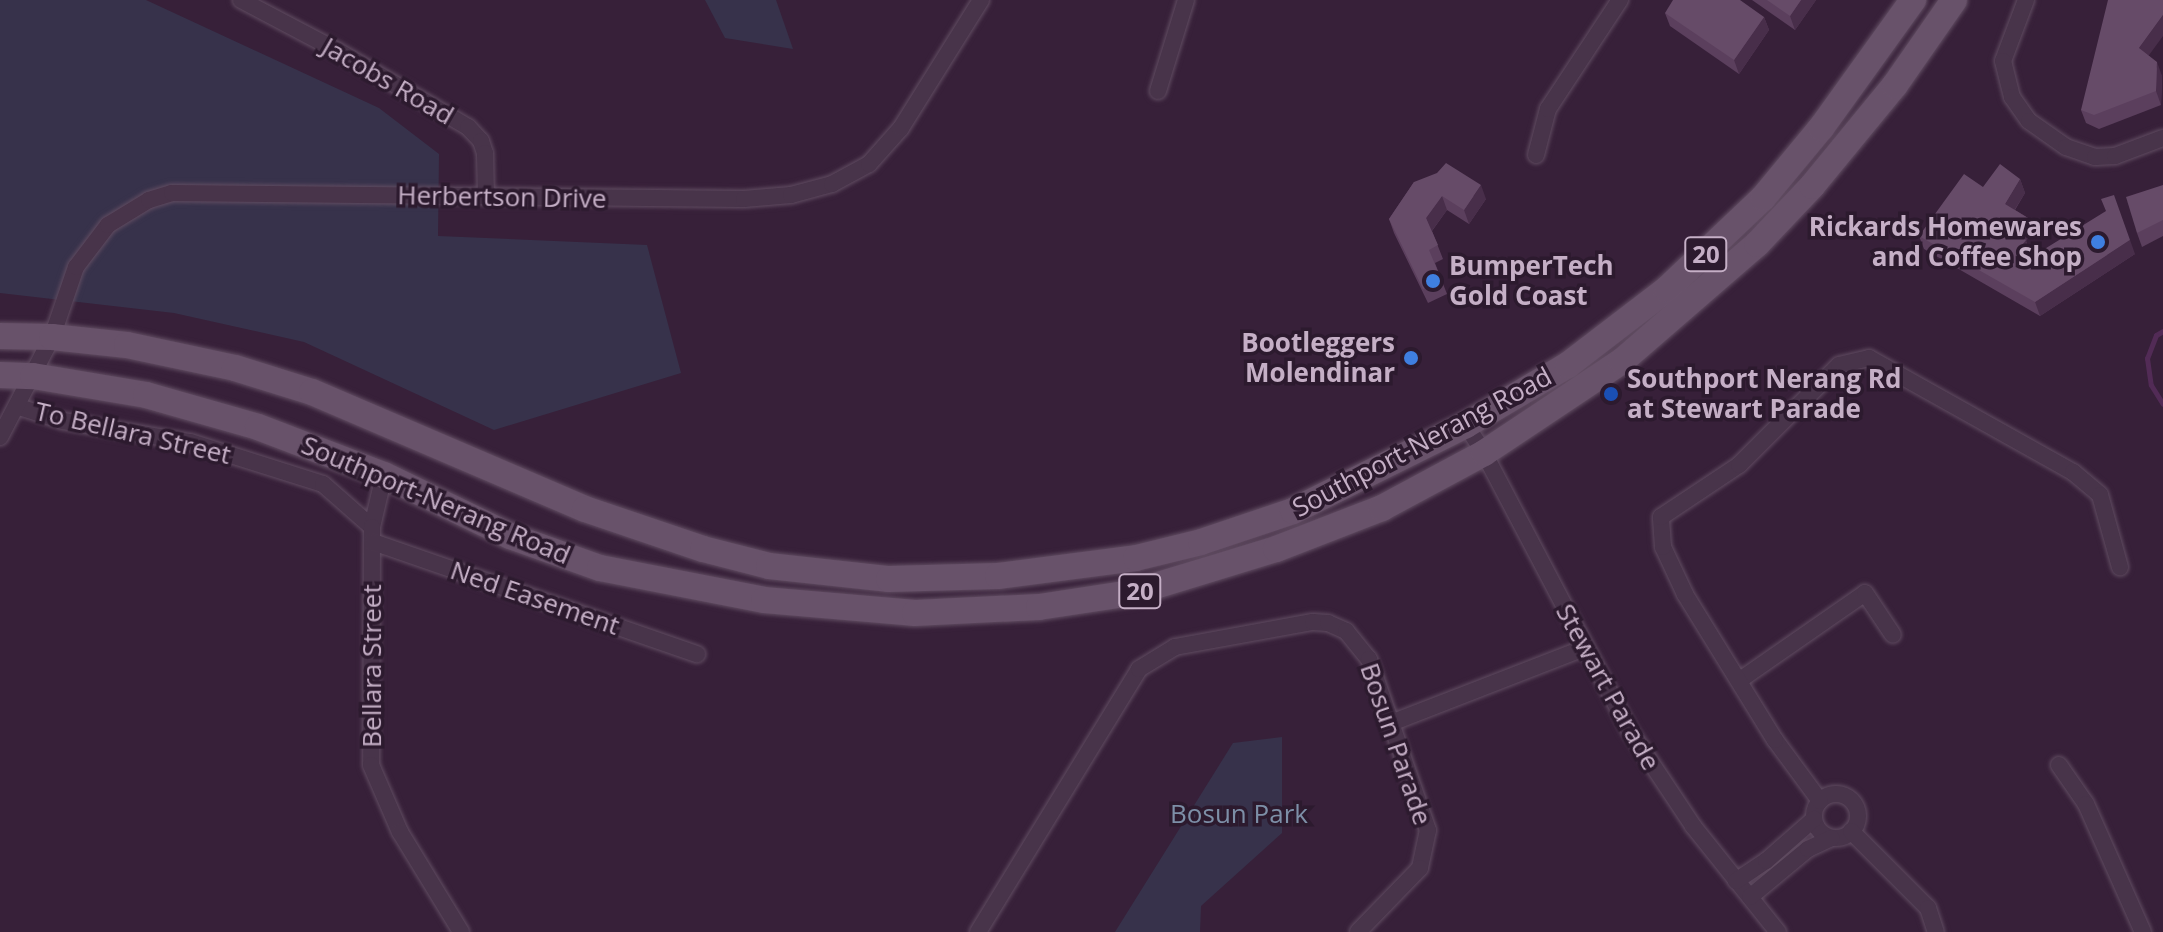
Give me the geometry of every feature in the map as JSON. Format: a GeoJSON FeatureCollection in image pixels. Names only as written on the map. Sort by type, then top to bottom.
{"type":"FeatureCollection","features":[{"type":"Feature","properties":{"kind":"main road","name":"Southport-Nerang Road"},"geometry":{"type":"LineString","coordinates":[[0,336],[52,337],[161,351],[312,392],[585,509],[733,558],[769,566],[889,579],[998,576],[1067,569],[1201,542],[1293,511],[1466,425],[1568,365],[1632,318],[1712,248],[1792,166],[1913,0]]}},
{"type":"Feature","properties":{"kind":"main road","name":"Southport-Nerang Road"},"geometry":{"type":"LineString","coordinates":[[0,375],[33,376],[146,395],[258,427],[384,475],[510,536],[600,568],[764,600],[915,613],[1039,607],[1132,593],[1322,533],[1418,491],[1484,453],[1622,361],[1757,244],[1860,130],[1954,0]]}},
{"type":"Feature","properties":{"kind":"street","name":"Jacobs Road"},"geometry":{"type":"LineString","coordinates":[[241,0],[336,50],[468,127],[481,141],[485,153],[486,196]]}},
{"type":"Feature","properties":{"kind":"street","name":"Herbertson Drive"},"geometry":{"type":"LineString","coordinates":[[0,437],[19,407],[52,337],[76,267],[92,242],[108,225],[149,200],[185,193],[744,199],[791,195],[832,184],[869,164],[901,128],[981,0]]}},
{"type":"Feature","properties":{"kind":"street"},"geometry":{"type":"LineString","coordinates":[[1158,91],[1186,0]]}},
{"type":"Feature","properties":{"kind":"street"},"geometry":{"type":"LineString","coordinates":[[1536,155],[1548,109],[1620,0]]}},
{"type":"Feature","properties":{"kind":"street"},"geometry":{"type":"LineString","coordinates":[[2026,0],[2003,61],[2012,97],[2029,121],[2066,147],[2095,157],[2115,156],[2163,138]]}},
{"type":"Feature","properties":{"kind":"street"},"geometry":{"type":"LineString","coordinates":[[1820,801],[1775,740],[1685,594],[1663,547],[1661,517],[1739,465],[1839,365],[1869,358],[2073,472],[2100,495],[2120,567]]}},
{"type":"Feature","properties":{"kind":"street","name":"To Bellara Street"},"geometry":{"type":"LineString","coordinates":[[19,407],[63,421],[190,442],[323,484],[372,535]]}},
{"type":"Feature","properties":{"kind":"street","name":"Stewart Parade"},"geometry":{"type":"LineString","coordinates":[[1466,425],[1484,453],[1607,694],[1663,784],[1778,932]]}},
{"type":"Feature","properties":{"kind":"street","name":"Bellara Street"},"geometry":{"type":"LineString","coordinates":[[384,475],[372,535],[371,765],[400,832],[461,932]]}},
{"type":"Feature","properties":{"kind":"street","name":"Ned Easement"},"geometry":{"type":"LineString","coordinates":[[372,535],[697,654]]}},
{"type":"Feature","properties":{"kind":"street"},"geometry":{"type":"LineString","coordinates":[[1740,680],[1865,593],[1893,635]]}},
{"type":"Feature","properties":{"kind":"street","name":"Bosun Parade"},"geometry":{"type":"LineString","coordinates":[[978,932],[1139,669],[1175,647],[1313,622],[1328,623],[1346,631],[1362,647],[1426,818],[1428,842],[1425,856],[1412,879],[1358,932]]}},
{"type":"Feature","properties":{"kind":"street"},"geometry":{"type":"LineString","coordinates":[[1391,723],[1584,648]]}},
{"type":"Feature","properties":{"kind":"street"},"geometry":{"type":"LineString","coordinates":[[2059,765],[2086,804],[2143,932]]}},
{"type":"Feature","properties":{"kind":"street"},"geometry":{"type":"LineString","coordinates":[[1736,881],[1766,861],[1814,819],[1820,801],[1832,795],[1851,800],[1858,819],[1851,831],[1808,849],[1750,897]]}},
{"type":"Feature","properties":{"kind":"street"},"geometry":{"type":"LineString","coordinates":[[1814,819],[1820,831],[1832,838]]}},
{"type":"Feature","properties":{"kind":"street"},"geometry":{"type":"LineString","coordinates":[[1851,831],[1928,908],[1936,932]]}},
{"type":"Feature","properties":{"kind":"green space"},"geometry":{"type":"Polygon","coordinates":[[[0,0],[146,0],[379,108],[439,154],[438,236],[647,245],[681,373],[494,430],[304,342],[174,313],[0,293],[0,0]]]}},
{"type":"Feature","properties":{"kind":"green space"},"geometry":{"type":"Polygon","coordinates":[[[705,0],[776,0],[793,49],[725,38],[705,0]]]}},
{"type":"Feature","properties":{"kind":"green space","name":"Bosun Park"},"geometry":{"type":"Polygon","coordinates":[[[1282,737],[1282,833],[1201,906],[1200,932],[1115,932],[1233,743],[1282,737]]]}},
{"type":"Feature","properties":{"kind":"building"},"geometry":{"type":"Polygon","coordinates":[[[1673,0],[1740,0],[1764,17],[1734,60],[1665,13],[1673,0]]]}},
{"type":"Feature","properties":{"kind":"building"},"geometry":{"type":"Polygon","coordinates":[[[1767,0],[1801,0],[1790,16],[1767,0]]]}},
{"type":"Feature","properties":{"kind":"building"},"geometry":{"type":"Polygon","coordinates":[[[2108,0],[2163,0],[2163,15],[2139,48],[2157,62],[2156,91],[2094,115],[2081,110],[2108,0]]]}},
{"type":"Feature","properties":{"kind":"building"},"geometry":{"type":"Polygon","coordinates":[[[1446,163],[1481,185],[1464,210],[1442,196],[1426,218],[1438,245],[1429,250],[1442,281],[1423,289],[1389,219],[1414,182],[1437,173],[1446,163]]]}},
{"type":"Feature","properties":{"kind":"building"},"geometry":{"type":"Polygon","coordinates":[[[2000,164],[2020,179],[2005,204],[2028,218],[2017,233],[2026,240],[2020,248],[2030,258],[2106,211],[2101,199],[2114,195],[2130,240],[2035,302],[1919,236],[1964,174],[1983,187],[2000,164]]]}},
{"type":"Feature","properties":{"kind":"building"},"geometry":{"type":"Polygon","coordinates":[[[2163,185],[2163,220],[2137,233],[2126,197],[2163,185]]]}},
{"type":"Feature","properties":{"kind":"waterway"},"geometry":{"type":"LineString","coordinates":[[2163,331],[2156,335],[2147,358],[2151,385],[2163,404]]}},
{"type":"Feature","properties":{"kind":"place","name":"Rickards Homewares and Coffee Shop"},"geometry":{"type":"Point","coordinates":[2098,242]}},
{"type":"Feature","properties":{"kind":"place","name":"BumperTech Gold Coast"},"geometry":{"type":"Point","coordinates":[1433,281]}},
{"type":"Feature","properties":{"kind":"place","name":"Bootleggers Molendinar"},"geometry":{"type":"Point","coordinates":[1411,358]}},
{"type":"Feature","properties":{"kind":"place","name":"Southport Nerang Rd at Stewart Parade"},"geometry":{"type":"Point","coordinates":[1611,394]}}]}
